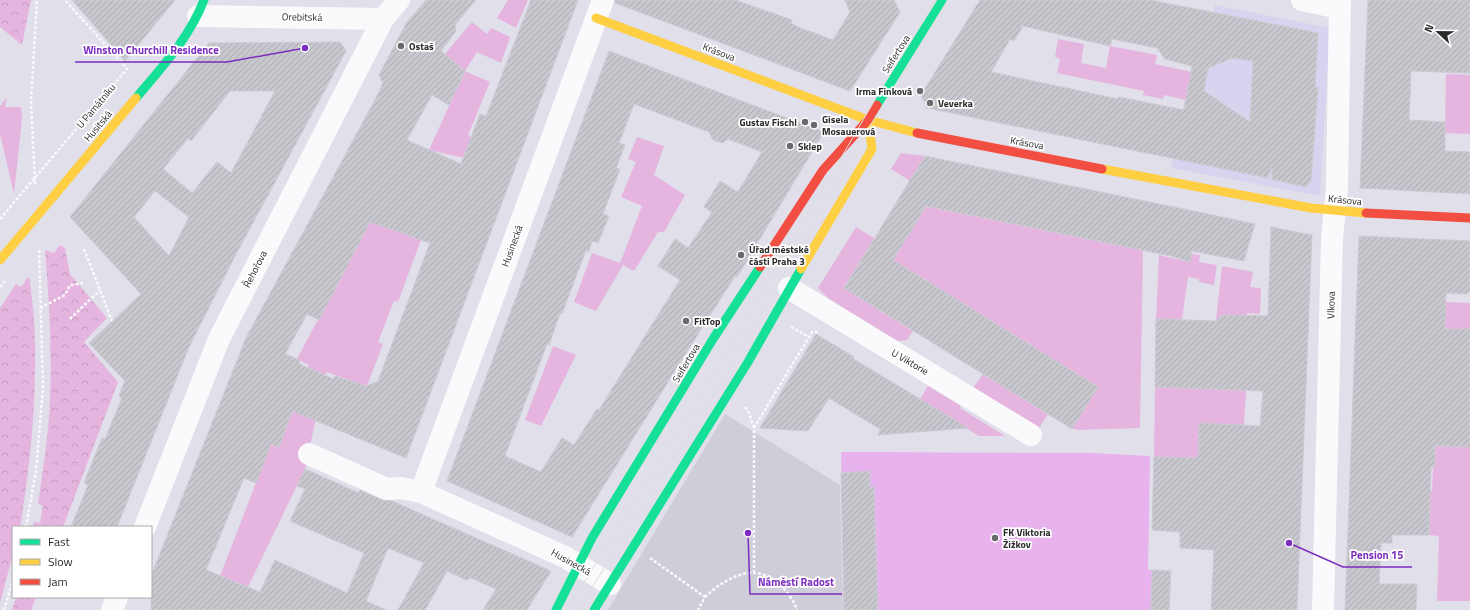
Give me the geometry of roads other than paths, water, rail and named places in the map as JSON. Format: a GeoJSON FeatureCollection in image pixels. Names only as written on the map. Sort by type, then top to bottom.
{"type":"FeatureCollection","features":[{"type":"Feature","properties":{"kind":"street"},"geometry":{"type":"LineString","coordinates":[[383,19],[399,0]]}},
{"type":"Feature","properties":{"kind":"street"},"geometry":{"type":"LineString","coordinates":[[1302,0],[1340,4]]}},
{"type":"Feature","properties":{"kind":"street","name":"Vlkova"},"geometry":{"type":"LineString","coordinates":[[1323,610],[1332,238],[1335,210],[1340,4]]}},
{"type":"Feature","properties":{"kind":"street","name":"Seifertova"},"geometry":{"type":"LineString","coordinates":[[556,610],[592,538],[713,339],[823,170],[868,120],[934,5]]}},
{"type":"Feature","properties":{"kind":"street","name":"Orebitská"},"geometry":{"type":"LineString","coordinates":[[201,8],[383,19]]}},
{"type":"Feature","properties":{"kind":"street","name":"Husitská"},"geometry":{"type":"LineString","coordinates":[[0,260],[166,64],[201,8]]}},
{"type":"Feature","properties":{"kind":"street","name":"Krásova"},"geometry":{"type":"LineString","coordinates":[[600,9],[868,120],[914,132],[1311,208],[1470,218]]}},
{"type":"Feature","properties":{"kind":"street","name":"Husinecká"},"geometry":{"type":"LineString","coordinates":[[421,492],[600,9]]}},
{"type":"Feature","properties":{"kind":"street","name":"Řehořova"},"geometry":{"type":"LineString","coordinates":[[145,526],[219,339],[383,19]]}},
{"type":"Feature","properties":{"kind":"street"},"geometry":{"type":"LineString","coordinates":[[594,610],[748,362],[789,288],[872,149],[868,120]]}},
{"type":"Feature","properties":{"kind":"street","name":"U Viktorie"},"geometry":{"type":"LineString","coordinates":[[789,288],[1031,435]]}},
{"type":"Feature","properties":{"kind":"street","name":"Husinecká"},"geometry":{"type":"LineString","coordinates":[[309,454],[387,489],[401,488],[421,492],[565,557],[610,584]]}},
{"type":"Feature","properties":{"kind":"street"},"geometry":{"type":"LineString","coordinates":[[112,610],[117,598]]}},
{"type":"Feature","properties":{"kind":"tram line"},"geometry":{"type":"LineString","coordinates":[[567,610],[729,349],[886,81],[937,0]]}},
{"type":"Feature","properties":{"kind":"tram line"},"geometry":{"type":"LineString","coordinates":[[578,610],[729,369],[852,155],[948,0]]}},
{"type":"Feature","properties":{"kind":"place","name":"Ostaš"},"geometry":{"type":"Point","coordinates":[401,46]}},
{"type":"Feature","properties":{"kind":"place","name":"Winston Churchill Residence"},"geometry":{"type":"Point","coordinates":[305,48]}},
{"type":"Feature","properties":{"kind":"place","name":"Irma Finková"},"geometry":{"type":"Point","coordinates":[920,91]}},
{"type":"Feature","properties":{"kind":"place","name":"Veverka"},"geometry":{"type":"Point","coordinates":[930,103]}},
{"type":"Feature","properties":{"kind":"place","name":"Gustav Fischl"},"geometry":{"type":"Point","coordinates":[805,122]}},
{"type":"Feature","properties":{"kind":"place","name":"Gisela Mosauerová"},"geometry":{"type":"Point","coordinates":[814,125]}},
{"type":"Feature","properties":{"kind":"place","name":"Sklep"},"geometry":{"type":"Point","coordinates":[790,146]}},
{"type":"Feature","properties":{"kind":"place","name":"Úřad městské části Praha 3"},"geometry":{"type":"Point","coordinates":[741,255]}},
{"type":"Feature","properties":{"kind":"place","name":"FitTop"},"geometry":{"type":"Point","coordinates":[686,321]}},
{"type":"Feature","properties":{"kind":"place","name":"Náměstí Radost"},"geometry":{"type":"Point","coordinates":[748,533]}},
{"type":"Feature","properties":{"kind":"place","name":"FK Viktoria Žižkov"},"geometry":{"type":"Point","coordinates":[995,538]}},
{"type":"Feature","properties":{"kind":"place","name":"Pension 15"},"geometry":{"type":"Point","coordinates":[1289,543]}}]}
